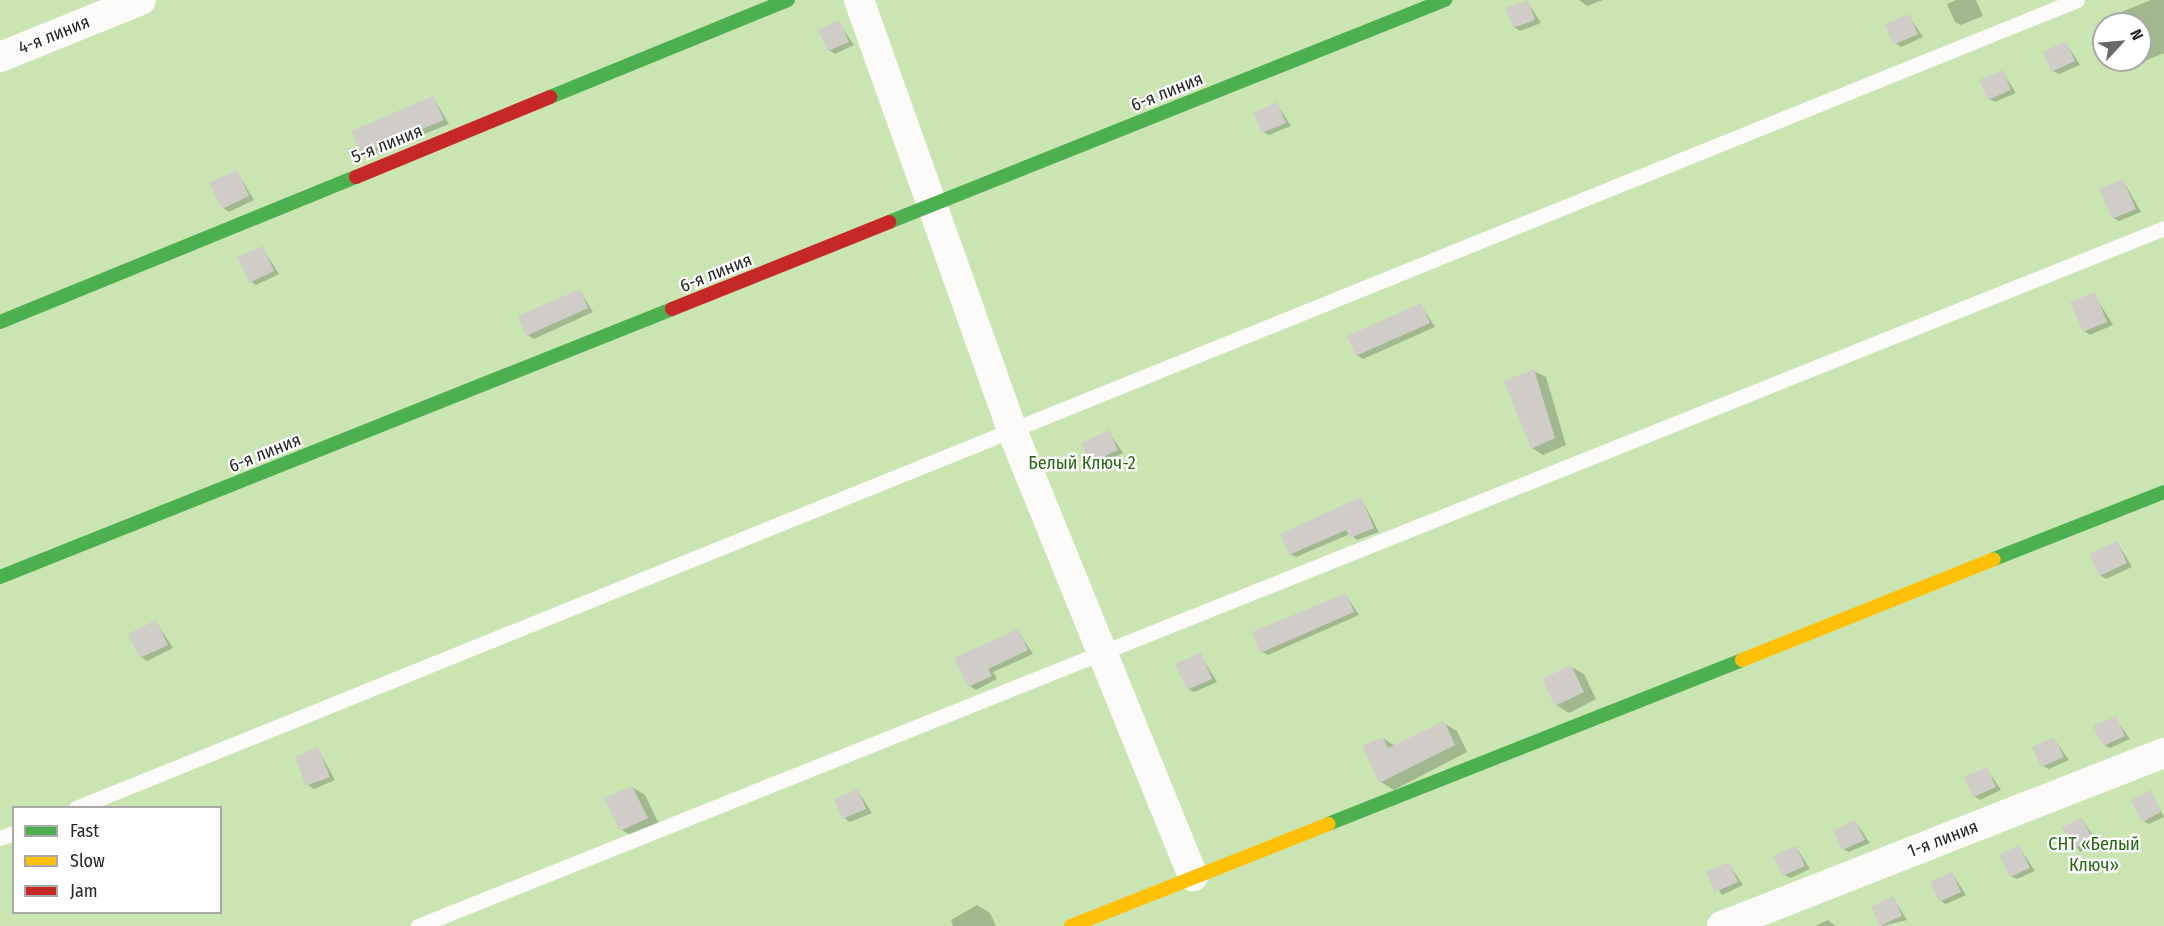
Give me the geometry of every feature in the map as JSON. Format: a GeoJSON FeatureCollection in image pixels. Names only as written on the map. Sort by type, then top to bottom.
{"type":"FeatureCollection","features":[{"type":"Feature","properties":{"kind":"street","name":"4-я линия"},"geometry":{"type":"LineString","coordinates":[[0,57],[141,0]]}},
{"type":"Feature","properties":{"kind":"street","name":"5-я линия"},"geometry":{"type":"LineString","coordinates":[[0,322],[788,0]]}},
{"type":"Feature","properties":{"kind":"street"},"geometry":{"type":"LineString","coordinates":[[859,0],[936,205],[1011,428],[1193,877]]}},
{"type":"Feature","properties":{"kind":"street","name":"6-я линия"},"geometry":{"type":"LineString","coordinates":[[0,577],[1445,0]]}},
{"type":"Feature","properties":{"kind":"street"},"geometry":{"type":"LineString","coordinates":[[1071,926],[2164,492]]}},
{"type":"Feature","properties":{"kind":"street","name":"1-я линия"},"geometry":{"type":"LineString","coordinates":[[1722,926],[2164,753]]}},
{"type":"Feature","properties":{"kind":"lane"},"geometry":{"type":"LineString","coordinates":[[78,806],[2077,0]]}},
{"type":"Feature","properties":{"kind":"lane"},"geometry":{"type":"LineString","coordinates":[[418,926],[1102,649],[2164,228]]}},
{"type":"Feature","properties":{"kind":"green space","name":"Белый Ключ-2"},"geometry":{"type":"Polygon","coordinates":[[[0,0],[2164,0],[2164,926],[0,926],[0,0]]]}},
{"type":"Feature","properties":{"kind":"building"},"geometry":{"type":"Polygon","coordinates":[[[1528,0],[1535,20],[1513,28],[1505,8],[1528,0]]]}},
{"type":"Feature","properties":{"kind":"building"},"geometry":{"type":"Polygon","coordinates":[[[1909,14],[1918,34],[1893,45],[1885,24],[1909,14]]]}},
{"type":"Feature","properties":{"kind":"building"},"geometry":{"type":"Polygon","coordinates":[[[839,20],[849,42],[828,51],[818,30],[839,20]]]}},
{"type":"Feature","properties":{"kind":"building"},"geometry":{"type":"Polygon","coordinates":[[[2066,41],[2075,61],[2051,72],[2043,52],[2066,41]]]}},
{"type":"Feature","properties":{"kind":"building"},"geometry":{"type":"Polygon","coordinates":[[[2003,70],[2011,90],[1988,100],[1979,80],[2003,70]]]}},
{"type":"Feature","properties":{"kind":"building"},"geometry":{"type":"Polygon","coordinates":[[[433,96],[444,120],[361,154],[351,131],[433,96]]]}},
{"type":"Feature","properties":{"kind":"building"},"geometry":{"type":"Polygon","coordinates":[[[1277,102],[1286,123],[1262,133],[1253,113],[1277,102]]]}},
{"type":"Feature","properties":{"kind":"building"},"geometry":{"type":"Polygon","coordinates":[[[237,170],[249,196],[222,209],[209,183],[237,170]]]}},
{"type":"Feature","properties":{"kind":"building"},"geometry":{"type":"Polygon","coordinates":[[[2123,179],[2136,209],[2112,219],[2099,189],[2123,179]]]}},
{"type":"Feature","properties":{"kind":"building"},"geometry":{"type":"Polygon","coordinates":[[[263,246],[274,271],[249,283],[237,257],[263,246]]]}},
{"type":"Feature","properties":{"kind":"building"},"geometry":{"type":"Polygon","coordinates":[[[580,289],[588,308],[526,336],[518,316],[580,289]]]}},
{"type":"Feature","properties":{"kind":"building"},"geometry":{"type":"Polygon","coordinates":[[[2095,292],[2107,322],[2083,332],[2070,302],[2095,292]]]}},
{"type":"Feature","properties":{"kind":"building"},"geometry":{"type":"Polygon","coordinates":[[[1421,303],[1430,323],[1356,356],[1347,336],[1421,303]]]}},
{"type":"Feature","properties":{"kind":"building"},"geometry":{"type":"Polygon","coordinates":[[[1534,369],[1555,438],[1531,449],[1504,381],[1534,369]]]}},
{"type":"Feature","properties":{"kind":"building"},"geometry":{"type":"Polygon","coordinates":[[[1109,430],[1118,450],[1090,463],[1081,443],[1109,430]]]}},
{"type":"Feature","properties":{"kind":"building"},"geometry":{"type":"Polygon","coordinates":[[[1361,497],[1374,528],[1350,538],[1346,530],[1289,555],[1280,534],[1361,497]]]}},
{"type":"Feature","properties":{"kind":"building"},"geometry":{"type":"Polygon","coordinates":[[[2117,541],[2127,563],[2099,576],[2089,554],[2117,541]]]}},
{"type":"Feature","properties":{"kind":"building"},"geometry":{"type":"Polygon","coordinates":[[[1346,593],[1354,612],[1260,653],[1252,632],[1346,593]]]}},
{"type":"Feature","properties":{"kind":"building"},"geometry":{"type":"Polygon","coordinates":[[[156,620],[168,645],[140,658],[128,634],[156,620]]]}},
{"type":"Feature","properties":{"kind":"building"},"geometry":{"type":"Polygon","coordinates":[[[1018,629],[1028,650],[988,669],[992,676],[968,687],[954,658],[1018,629]]]}},
{"type":"Feature","properties":{"kind":"building"},"geometry":{"type":"Polygon","coordinates":[[[1201,652],[1212,679],[1187,690],[1175,664],[1201,652]]]}},
{"type":"Feature","properties":{"kind":"building"},"geometry":{"type":"Polygon","coordinates":[[[1571,665],[1584,692],[1555,706],[1542,679],[1571,665]]]}},
{"type":"Feature","properties":{"kind":"building"},"geometry":{"type":"Polygon","coordinates":[[[2116,716],[2125,736],[2103,746],[2093,726],[2116,716]]]}},
{"type":"Feature","properties":{"kind":"building"},"geometry":{"type":"Polygon","coordinates":[[[1444,721],[1455,745],[1379,783],[1362,746],[1383,737],[1388,748],[1444,721]]]}},
{"type":"Feature","properties":{"kind":"building"},"geometry":{"type":"Polygon","coordinates":[[[2054,737],[2064,757],[2041,767],[2032,747],[2054,737]]]}},
{"type":"Feature","properties":{"kind":"building"},"geometry":{"type":"Polygon","coordinates":[[[318,747],[330,777],[306,786],[295,757],[318,747]]]}},
{"type":"Feature","properties":{"kind":"building"},"geometry":{"type":"Polygon","coordinates":[[[1987,767],[1996,787],[1973,797],[1964,777],[1987,767]]]}},
{"type":"Feature","properties":{"kind":"building"},"geometry":{"type":"Polygon","coordinates":[[[632,786],[648,818],[620,831],[604,798],[632,786]]]}},
{"type":"Feature","properties":{"kind":"building"},"geometry":{"type":"Polygon","coordinates":[[[858,789],[866,809],[842,819],[834,799],[858,789]]]}},
{"type":"Feature","properties":{"kind":"building"},"geometry":{"type":"Polygon","coordinates":[[[2151,790],[2161,812],[2142,822],[2131,800],[2151,790]]]}},
{"type":"Feature","properties":{"kind":"building"},"geometry":{"type":"Polygon","coordinates":[[[2082,818],[2093,840],[2073,849],[2062,827],[2082,818]]]}},
{"type":"Feature","properties":{"kind":"building"},"geometry":{"type":"Polygon","coordinates":[[[1855,820],[1865,840],[1842,850],[1833,830],[1855,820]]]}},
{"type":"Feature","properties":{"kind":"building"},"geometry":{"type":"Polygon","coordinates":[[[2019,845],[2030,868],[2010,877],[1999,855],[2019,845]]]}},
{"type":"Feature","properties":{"kind":"building"},"geometry":{"type":"Polygon","coordinates":[[[1796,846],[1805,866],[1783,876],[1773,856],[1796,846]]]}},
{"type":"Feature","properties":{"kind":"building"},"geometry":{"type":"Polygon","coordinates":[[[1729,862],[1738,882],[1715,892],[1706,872],[1729,862]]]}},
{"type":"Feature","properties":{"kind":"building"},"geometry":{"type":"Polygon","coordinates":[[[1952,872],[1961,892],[1939,902],[1930,882],[1952,872]]]}},
{"type":"Feature","properties":{"kind":"building"},"geometry":{"type":"Polygon","coordinates":[[[1893,896],[1902,916],[1880,926],[1871,907],[1893,896]]]}},
{"type":"Feature","properties":{"kind":"traffic: fast"},"geometry":{"type":"LineString","coordinates":[[550,97],[788,0]]}},
{"type":"Feature","properties":{"kind":"traffic: fast"},"geometry":{"type":"LineString","coordinates":[[889,222],[1445,0]]}},
{"type":"Feature","properties":{"kind":"traffic: fast"},"geometry":{"type":"LineString","coordinates":[[0,322],[356,177]]}},
{"type":"Feature","properties":{"kind":"traffic: fast"},"geometry":{"type":"LineString","coordinates":[[0,577],[672,309]]}},
{"type":"Feature","properties":{"kind":"traffic: fast"},"geometry":{"type":"LineString","coordinates":[[1994,559],[2164,492]]}},
{"type":"Feature","properties":{"kind":"traffic: fast"},"geometry":{"type":"LineString","coordinates":[[1328,824],[1742,660]]}},
{"type":"Feature","properties":{"kind":"traffic: slow"},"geometry":{"type":"LineString","coordinates":[[1742,660],[1994,559]]}},
{"type":"Feature","properties":{"kind":"traffic: slow"},"geometry":{"type":"LineString","coordinates":[[1071,926],[1328,824]]}},
{"type":"Feature","properties":{"kind":"traffic: jam"},"geometry":{"type":"LineString","coordinates":[[356,177],[550,97]]}},
{"type":"Feature","properties":{"kind":"traffic: jam"},"geometry":{"type":"LineString","coordinates":[[672,309],[889,222]]}},
{"type":"Feature","properties":{"kind":"park label","name":"СНТ «Белый Ключ»"},"geometry":{"type":"Point","coordinates":[2094,855]}}]}
